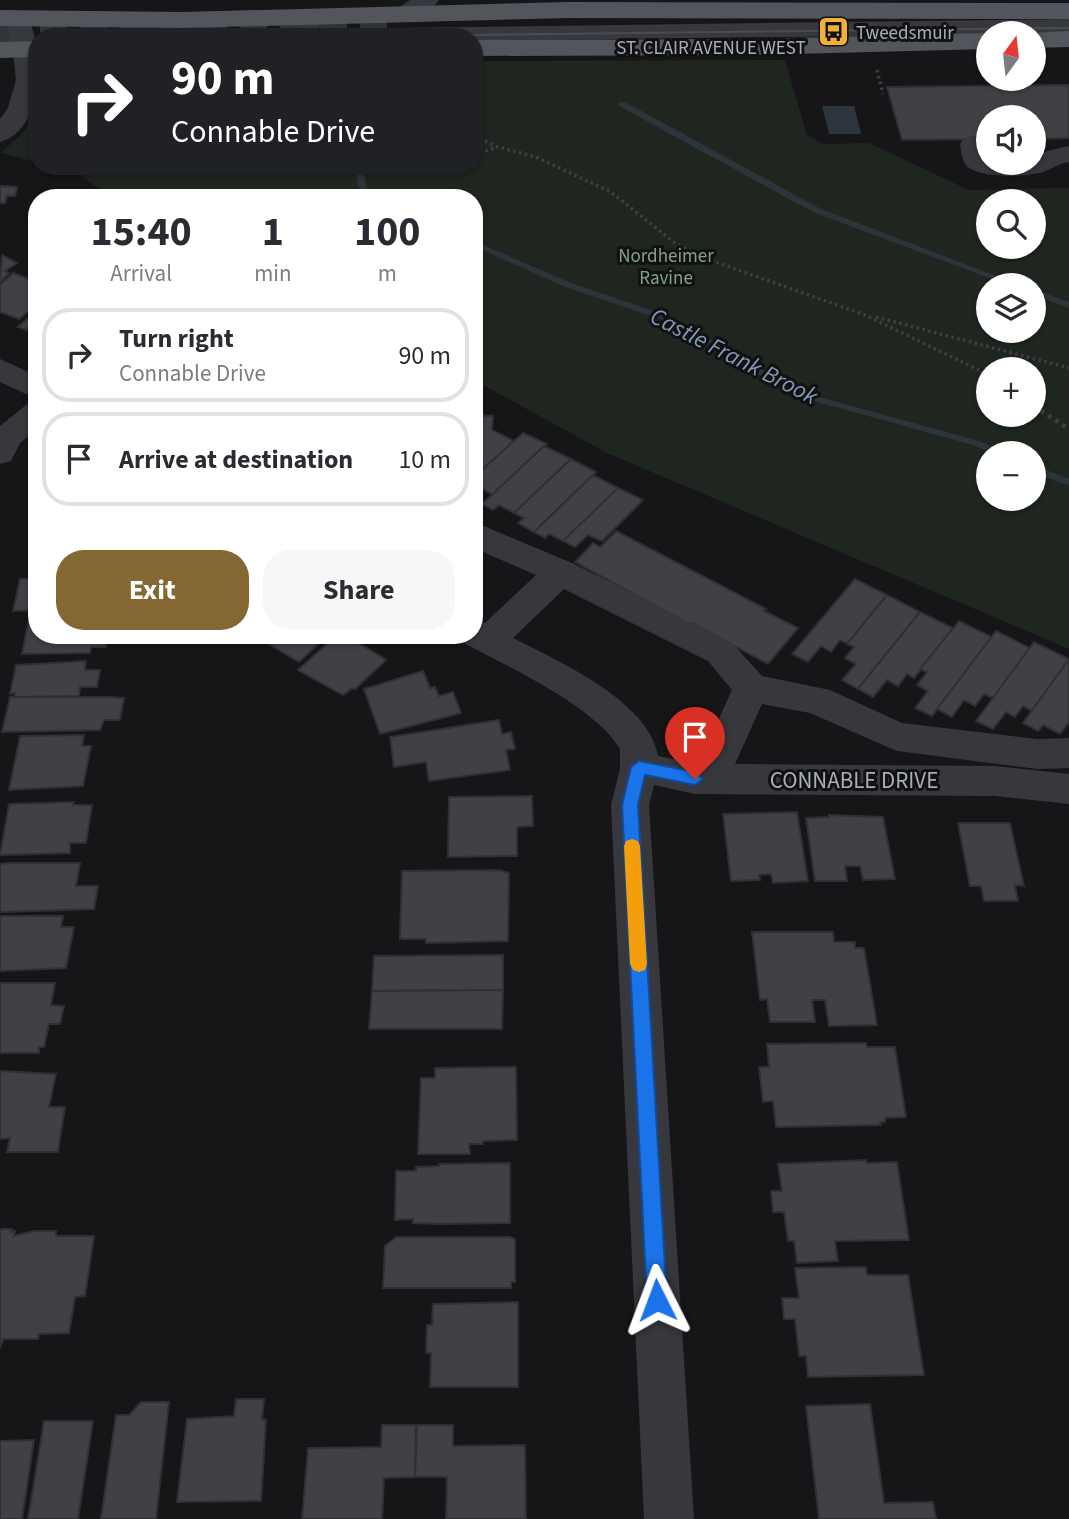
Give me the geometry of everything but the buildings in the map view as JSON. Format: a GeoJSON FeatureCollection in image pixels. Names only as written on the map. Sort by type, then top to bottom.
{"type":"FeatureCollection","features":[{"type":"Feature","properties":{"kind":"main road","name":"ST. CLAIR AVENUE WEST"},"geometry":{"type":"LineString","coordinates":[[8,18],[142,20],[317,16],[393,26],[811,4],[847,12],[1069,11]]}},
{"type":"Feature","properties":{"kind":"main road"},"geometry":{"type":"LineString","coordinates":[[1046,40],[1069,39]]}},
{"type":"Feature","properties":{"kind":"main road","name":"ST. CLAIR AVENUE WEST"},"geometry":{"type":"LineString","coordinates":[[483,48],[750,47],[976,41]]}},
{"type":"Feature","properties":{"kind":"main road"},"geometry":{"type":"LineString","coordinates":[[0,50],[28,49]]}},
{"type":"Feature","properties":{"kind":"street"},"geometry":{"type":"LineString","coordinates":[[393,26],[427,0]]}},
{"type":"Feature","properties":{"kind":"street"},"geometry":{"type":"LineString","coordinates":[[305,28],[317,16]]}},
{"type":"Feature","properties":{"kind":"street"},"geometry":{"type":"LineString","coordinates":[[8,18],[28,44]]}},
{"type":"Feature","properties":{"kind":"street"},"geometry":{"type":"LineString","coordinates":[[393,26],[1069,24]]}},
{"type":"Feature","properties":{"kind":"street"},"geometry":{"type":"LineString","coordinates":[[0,134],[21,112],[28,82]]}},
{"type":"Feature","properties":{"kind":"street"},"geometry":{"type":"LineString","coordinates":[[4,371],[28,384]]}},
{"type":"Feature","properties":{"kind":"street"},"geometry":{"type":"LineString","coordinates":[[0,453],[7,437],[28,420]]}},
{"type":"Feature","properties":{"kind":"street"},"geometry":{"type":"LineString","coordinates":[[483,538],[560,572],[720,652],[751,688],[817,700],[897,737],[1037,754],[1069,753]]}},
{"type":"Feature","properties":{"kind":"street"},"geometry":{"type":"LineString","coordinates":[[483,635],[560,572]]}},
{"type":"Feature","properties":{"kind":"street"},"geometry":{"type":"LineString","coordinates":[[483,638],[589,698],[628,730],[638,748],[639,767],[630,805],[668,1519]]}},
{"type":"Feature","properties":{"kind":"street"},"geometry":{"type":"LineString","coordinates":[[710,779],[751,688]]}},
{"type":"Feature","properties":{"kind":"street","name":"CONNABLE DRIVE"},"geometry":{"type":"LineString","coordinates":[[639,767],[695,779],[995,780],[1069,789]]}},
{"type":"Feature","properties":{"kind":"path"},"geometry":{"type":"LineString","coordinates":[[874,60],[884,94]]}},
{"type":"Feature","properties":{"kind":"path"},"geometry":{"type":"LineString","coordinates":[[483,140],[536,157],[611,192],[676,244],[710,260],[865,314],[1069,368]]}},
{"type":"Feature","properties":{"kind":"path"},"geometry":{"type":"LineString","coordinates":[[483,154],[498,147]]}},
{"type":"Feature","properties":{"kind":"path"},"geometry":{"type":"LineString","coordinates":[[865,314],[976,369]]}},
{"type":"Feature","properties":{"kind":"path"},"geometry":{"type":"LineString","coordinates":[[1046,414],[1069,429]]}},
{"type":"Feature","properties":{"kind":"green space","name":"Nordheimer Ravine"},"geometry":{"type":"Polygon","coordinates":[[[785,60],[807,135],[823,144],[869,143],[969,190],[976,190],[976,259],[1046,259],[1046,189],[1019,189],[1069,188],[1069,649],[607,453],[483,385],[483,189],[100,189],[80,175],[483,175],[483,61],[785,60]]]}},
{"type":"Feature","properties":{"kind":"green space"},"geometry":{"type":"Polygon","coordinates":[[[28,127],[28,160],[0,153],[28,127]]]}},
{"type":"Feature","properties":{"kind":"shaded area"},"geometry":{"type":"Polygon","coordinates":[[[822,106],[854,106],[861,134],[829,134],[822,106]]]}},
{"type":"Feature","properties":{"kind":"waterway","name":"Castle Frank Brook"},"geometry":{"type":"LineString","coordinates":[[622,104],[816,210],[983,273]]}},
{"type":"Feature","properties":{"kind":"waterway","name":"Castle Frank Brook"},"geometry":{"type":"LineString","coordinates":[[360,175],[364,189]]}},
{"type":"Feature","properties":{"kind":"waterway","name":"Castle Frank Brook"},"geometry":{"type":"LineString","coordinates":[[483,247],[568,285],[666,318],[802,395],[976,443]]}},
{"type":"Feature","properties":{"kind":"waterway","name":"Castle Frank Brook"},"geometry":{"type":"LineString","coordinates":[[1046,296],[1069,305]]}},
{"type":"Feature","properties":{"kind":"waterway","name":"Castle Frank Brook"},"geometry":{"type":"LineString","coordinates":[[1046,473],[1069,483]]}},
{"type":"Feature","properties":{"kind":"tunnel"},"geometry":{"type":"LineString","coordinates":[[0,30],[28,30]]}},
{"type":"Feature","properties":{"kind":"tram line"},"geometry":{"type":"LineString","coordinates":[[483,35],[1069,28]]}},
{"type":"Feature","properties":{"kind":"slow traffic"},"geometry":{"type":"LineString","coordinates":[[632,846],[639,964]]}},
{"type":"Feature","properties":{"kind":"place","name":"Tweedsmuir"},"geometry":{"type":"Point","coordinates":[833,32]}},
{"type":"Feature","properties":{"kind":"route"},"geometry":{"type":"LineString","coordinates":[[657,1300],[630,805],[639,767],[695,779]]}}]}
